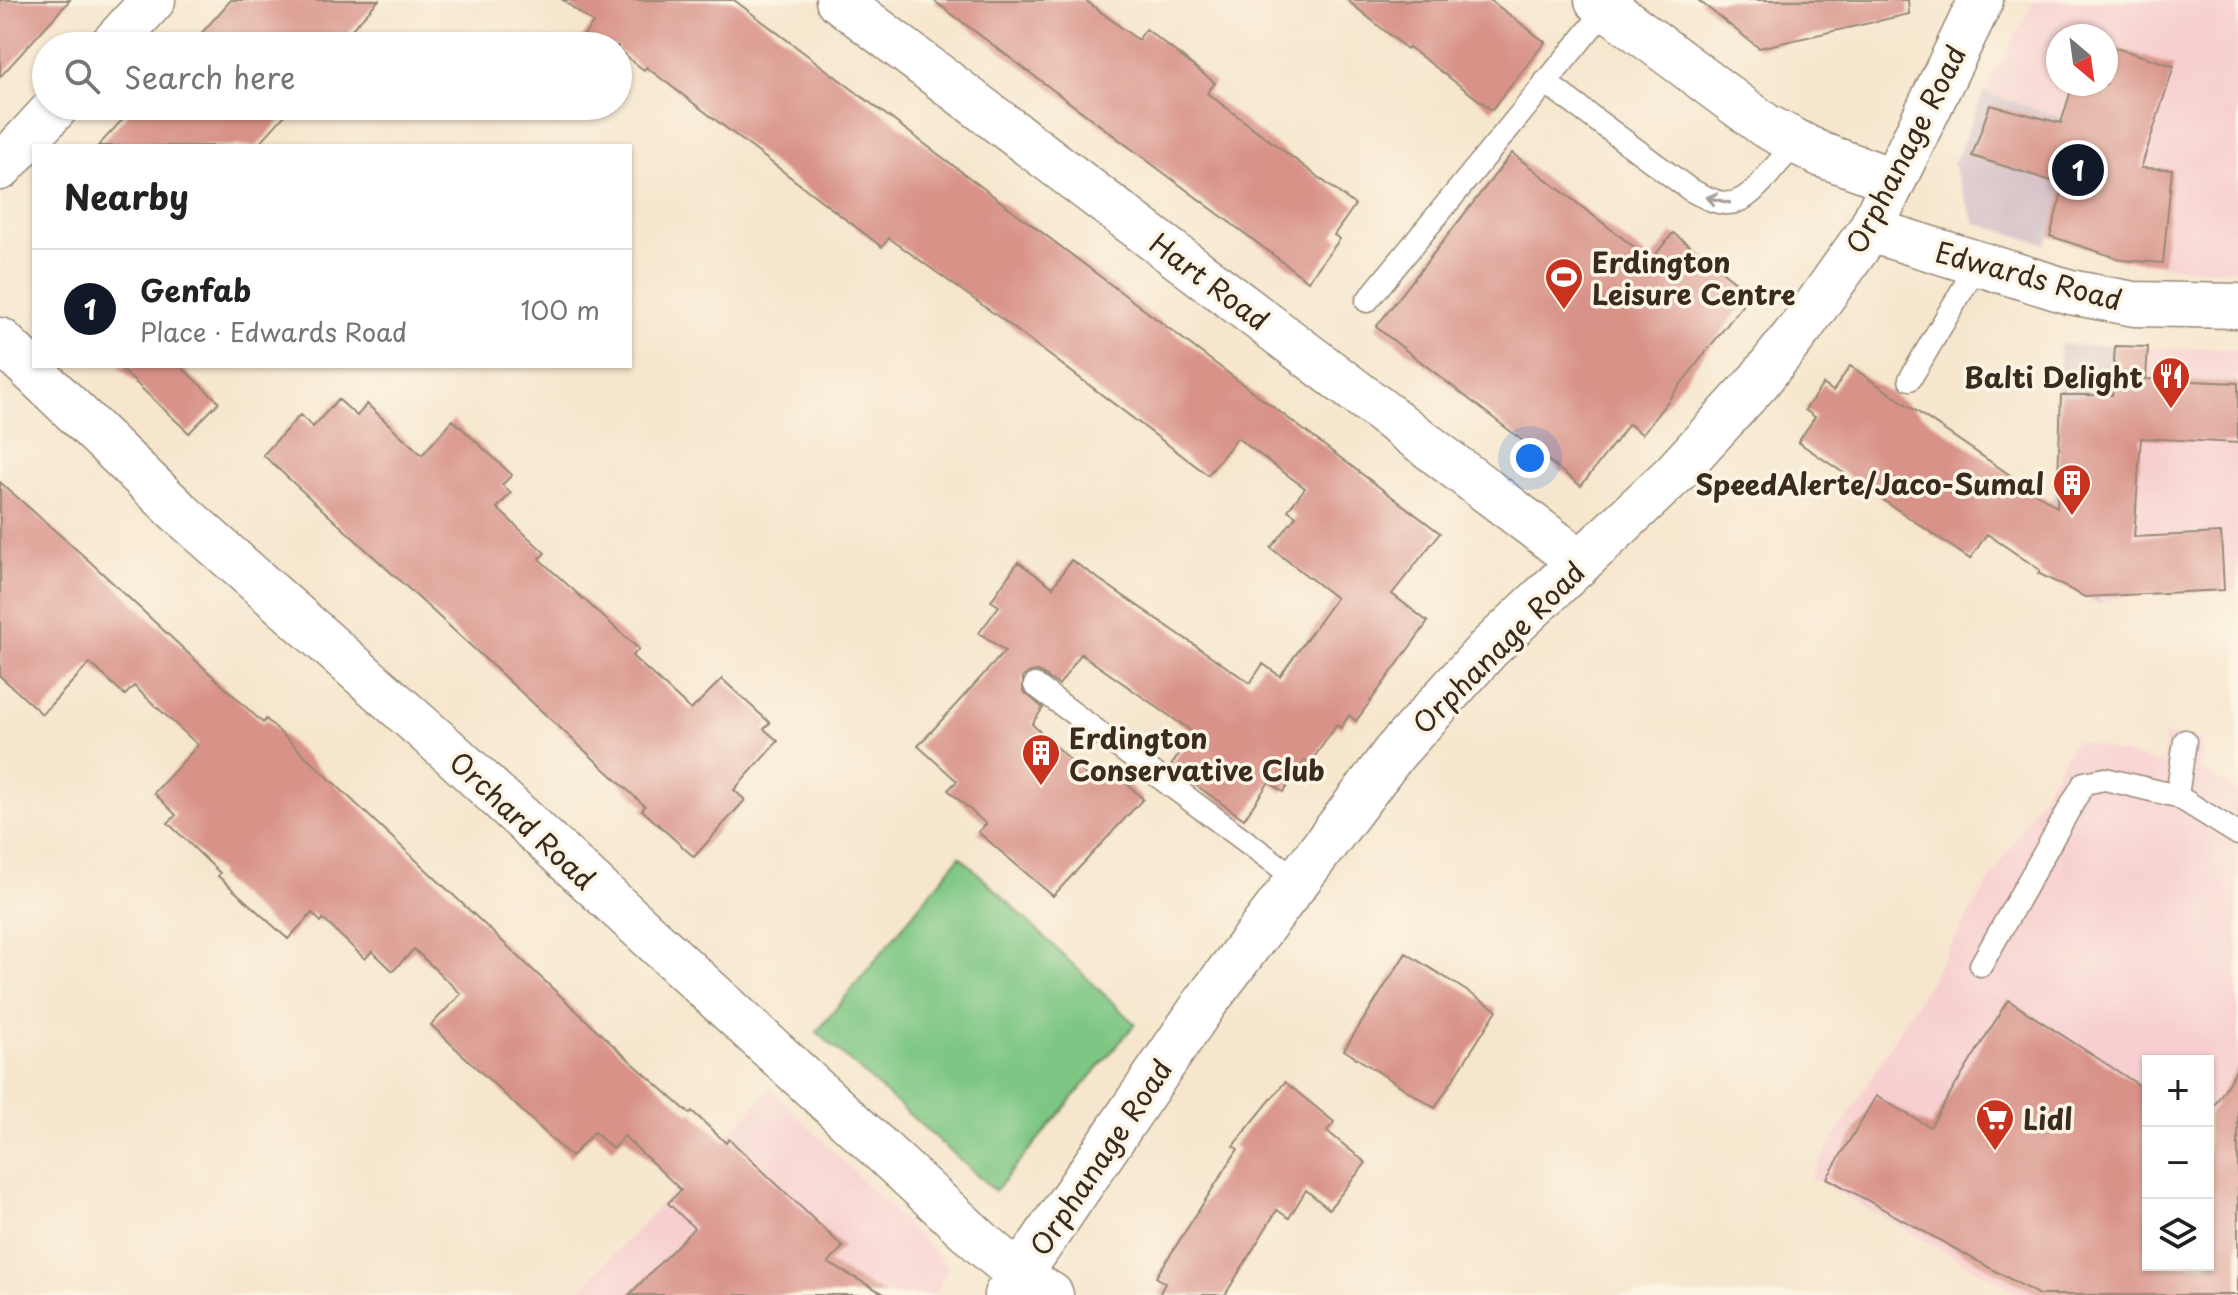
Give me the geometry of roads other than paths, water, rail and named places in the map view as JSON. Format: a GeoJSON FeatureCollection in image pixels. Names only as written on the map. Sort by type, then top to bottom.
{"type":"FeatureCollection","features":[{"type":"Feature","properties":{"kind":"street"},"geometry":{"type":"LineString","coordinates":[[124,32],[153,0]]}},
{"type":"Feature","properties":{"kind":"street","name":"Hart Road"},"geometry":{"type":"LineString","coordinates":[[838,0],[1581,562]]}},
{"type":"Feature","properties":{"kind":"street","name":"Orphanage Road"},"geometry":{"type":"LineString","coordinates":[[1025,1288],[1205,1003],[1395,752],[1488,649],[1673,475],[1758,382],[1870,230],[1981,0]]}},
{"type":"Feature","properties":{"kind":"street"},"geometry":{"type":"LineString","coordinates":[[1605,3],[1766,126],[1822,155],[1892,180]]}},
{"type":"Feature","properties":{"kind":"street"},"geometry":{"type":"LineString","coordinates":[[0,168],[44,120]]}},
{"type":"Feature","properties":{"kind":"street","name":"Edwards Road"},"geometry":{"type":"LineString","coordinates":[[1870,230],[2070,292],[2134,304],[2238,306]]}},
{"type":"Feature","properties":{"kind":"street","name":"Orchard Road"},"geometry":{"type":"LineString","coordinates":[[0,340],[180,513],[452,754],[1025,1288]]}},
{"type":"Feature","properties":{"kind":"lane"},"geometry":{"type":"LineString","coordinates":[[1367,301],[1545,82],[1605,3]]}},
{"type":"Feature","properties":{"kind":"lane"},"geometry":{"type":"LineString","coordinates":[[1545,82],[1689,189],[1716,202],[1728,204],[1743,201],[1797,142]]}},
{"type":"Feature","properties":{"kind":"lane"},"geometry":{"type":"LineString","coordinates":[[1910,379],[1977,265]]}},
{"type":"Feature","properties":{"kind":"lane"},"geometry":{"type":"LineString","coordinates":[[1035,685],[1298,880]]}},
{"type":"Feature","properties":{"kind":"lane"},"geometry":{"type":"LineString","coordinates":[[2177,796],[2185,741]]}},
{"type":"Feature","properties":{"kind":"lane"},"geometry":{"type":"LineString","coordinates":[[1981,965],[2084,783],[2105,779],[2177,796],[2238,834]]}},
{"type":"Feature","properties":{"kind":"place","name":"Genfab"},"geometry":{"type":"Point","coordinates":[2078,170]}},
{"type":"Feature","properties":{"kind":"place","name":"Erdington Leisure Centre"},"geometry":{"type":"Point","coordinates":[1564,311]}},
{"type":"Feature","properties":{"kind":"place","name":"Balti Delight"},"geometry":{"type":"Point","coordinates":[2171,410]}},
{"type":"Feature","properties":{"kind":"place","name":"SpeedAlerte/Jaco-Sumal"},"geometry":{"type":"Point","coordinates":[2072,517]}},
{"type":"Feature","properties":{"kind":"place","name":"Erdington Conservative Club"},"geometry":{"type":"Point","coordinates":[1041,787]}},
{"type":"Feature","properties":{"kind":"place","name":"Lidl"},"geometry":{"type":"Point","coordinates":[1995,1152]}}]}
